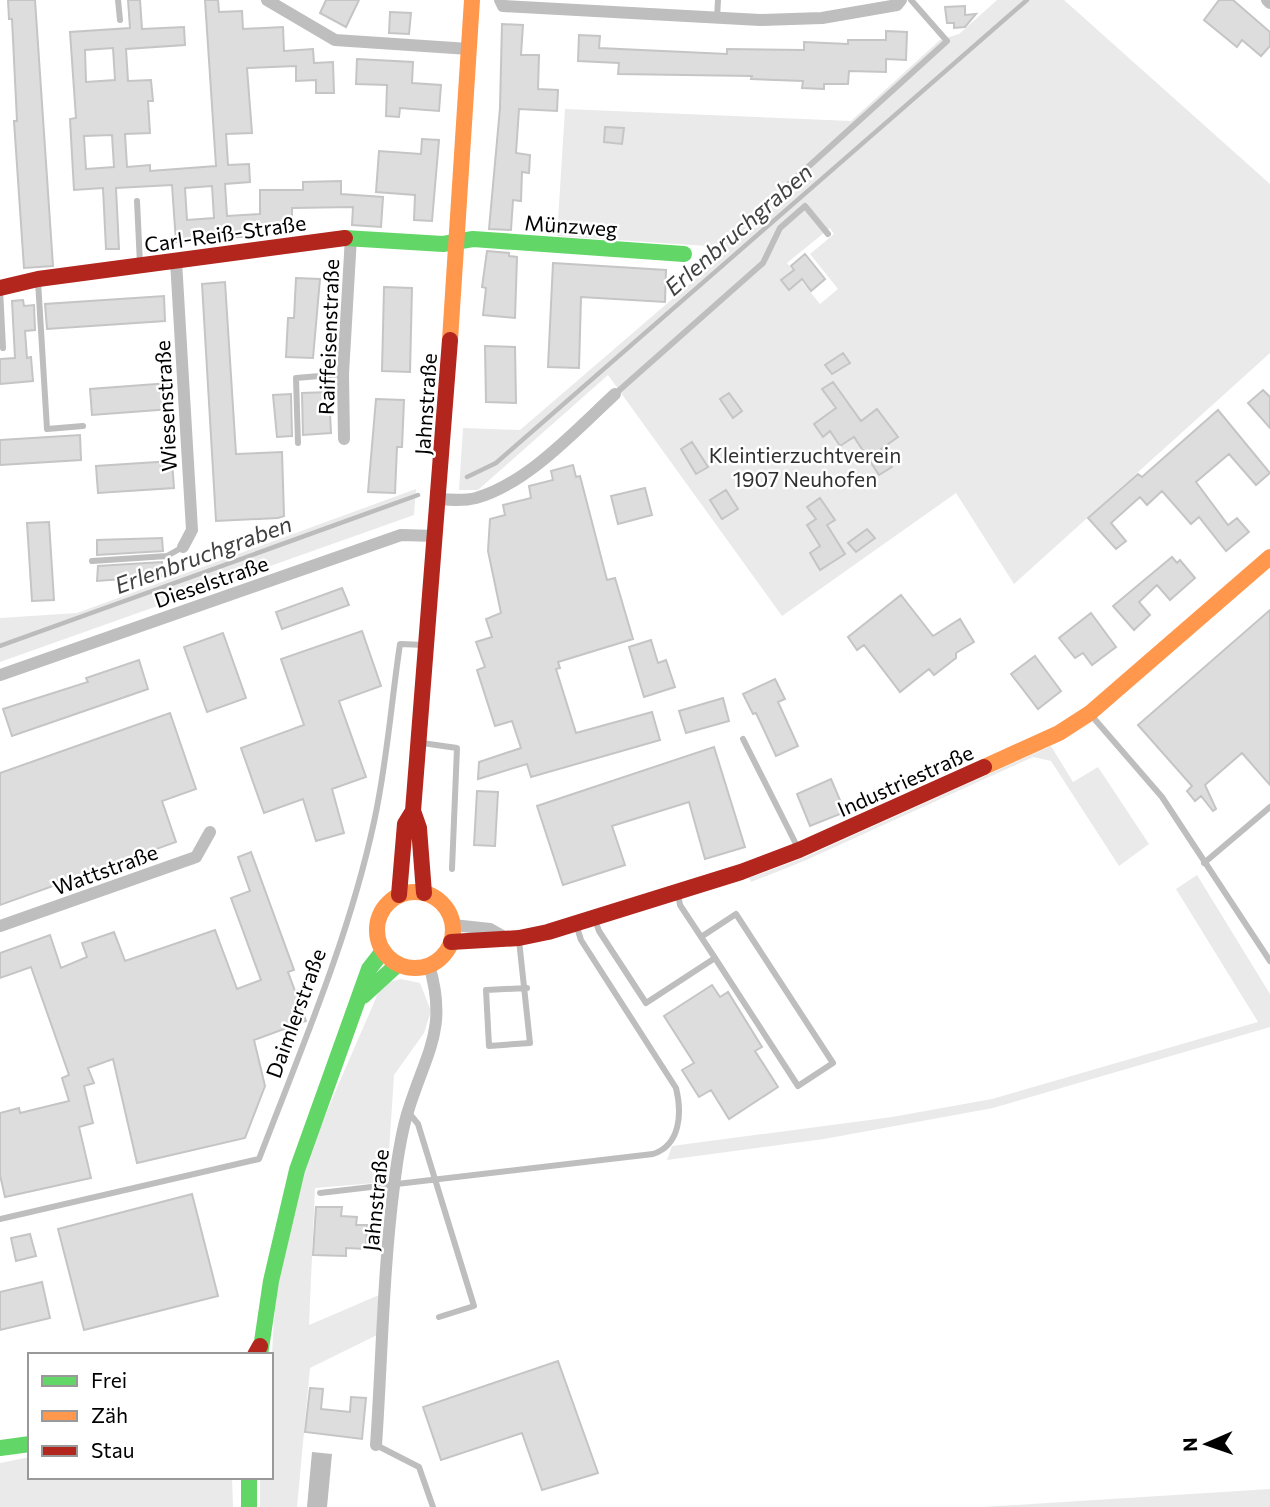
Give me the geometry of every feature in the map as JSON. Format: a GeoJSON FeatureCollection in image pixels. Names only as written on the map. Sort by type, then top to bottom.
{"type":"FeatureCollection","features":[{"type":"Feature","properties":{"kind":"main road","name":"Jahnstraße"},"geometry":{"type":"LineString","coordinates":[[424,892],[419,828],[413,811],[436,536],[472,0]]}},
{"type":"Feature","properties":{"kind":"main road","name":"Carl-Reiß-Straße"},"geometry":{"type":"LineString","coordinates":[[0,288],[38,279],[351,237],[457,242]]}},
{"type":"Feature","properties":{"kind":"main road","name":"Münzweg"},"geometry":{"type":"LineString","coordinates":[[457,242],[473,239],[684,254]]}},
{"type":"Feature","properties":{"kind":"main road","name":"Industriestraße"},"geometry":{"type":"LineString","coordinates":[[452,933],[484,941],[511,937],[595,918],[677,892],[799,850],[1059,733],[1090,713],[1270,557]]}},
{"type":"Feature","properties":{"kind":"main road","name":"Jahnstraße"},"geometry":{"type":"LineString","coordinates":[[400,895],[405,824],[413,811]]}},
{"type":"Feature","properties":{"kind":"main road"},"geometry":{"type":"LineString","coordinates":[[424,892],[444,904],[452,933],[439,960],[419,968],[398,964],[383,951],[378,941],[378,919],[383,909],[400,895],[424,892]]}},
{"type":"Feature","properties":{"kind":"main road"},"geometry":{"type":"LineString","coordinates":[[258,1352],[273,1269],[297,1170],[313,1119],[361,998],[369,969],[383,951]]}},
{"type":"Feature","properties":{"kind":"main road"},"geometry":{"type":"LineString","coordinates":[[361,998],[398,964]]}},
{"type":"Feature","properties":{"kind":"main road"},"geometry":{"type":"LineString","coordinates":[[0,1448],[28,1444]]}},
{"type":"Feature","properties":{"kind":"main road"},"geometry":{"type":"LineString","coordinates":[[249,1479],[249,1507]]}},
{"type":"Feature","properties":{"kind":"street"},"geometry":{"type":"LineString","coordinates":[[267,0],[335,40],[469,49]]}},
{"type":"Feature","properties":{"kind":"street"},"geometry":{"type":"LineString","coordinates":[[500,0],[503,6],[717,18],[822,18],[897,5],[901,0]]}},
{"type":"Feature","properties":{"kind":"street","name":"Raiffeisenstraße"},"geometry":{"type":"LineString","coordinates":[[344,439],[343,374],[351,237]]}},
{"type":"Feature","properties":{"kind":"street","name":"Wiesenstraße"},"geometry":{"type":"LineString","coordinates":[[176,261],[192,530],[183,547]]}},
{"type":"Feature","properties":{"kind":"street"},"geometry":{"type":"LineString","coordinates":[[438,499],[474,499],[500,490],[558,447],[615,394]]}},
{"type":"Feature","properties":{"kind":"street","name":"Dieselstraße"},"geometry":{"type":"LineString","coordinates":[[0,675],[401,535],[436,536]]}},
{"type":"Feature","properties":{"kind":"street","name":"Wattstraße"},"geometry":{"type":"LineString","coordinates":[[0,926],[196,857],[211,832]]}},
{"type":"Feature","properties":{"kind":"street","name":"Jahnstraße"},"geometry":{"type":"LineString","coordinates":[[376,1445],[394,1186],[408,1111],[435,1039],[438,1002],[429,965]]}},
{"type":"Feature","properties":{"kind":"lane"},"geometry":{"type":"LineString","coordinates":[[118,0],[120,20]]}},
{"type":"Feature","properties":{"kind":"lane"},"geometry":{"type":"LineString","coordinates":[[717,18],[718,0]]}},
{"type":"Feature","properties":{"kind":"lane"},"geometry":{"type":"LineString","coordinates":[[788,186],[947,41],[911,0]]}},
{"type":"Feature","properties":{"kind":"lane"},"geometry":{"type":"LineString","coordinates":[[137,201],[140,266]]}},
{"type":"Feature","properties":{"kind":"lane"},"geometry":{"type":"LineString","coordinates":[[615,394],[763,263],[780,228],[805,206],[828,234]]}},
{"type":"Feature","properties":{"kind":"lane"},"geometry":{"type":"LineString","coordinates":[[38,279],[47,429],[83,426]]}},
{"type":"Feature","properties":{"kind":"lane"},"geometry":{"type":"LineString","coordinates":[[0,288],[4,348]]}},
{"type":"Feature","properties":{"kind":"lane"},"geometry":{"type":"LineString","coordinates":[[298,443],[296,379],[343,374]]}},
{"type":"Feature","properties":{"kind":"lane"},"geometry":{"type":"LineString","coordinates":[[92,561],[167,556],[183,547]]}},
{"type":"Feature","properties":{"kind":"lane","name":"Daimlerstraße"},"geometry":{"type":"LineString","coordinates":[[0,1219],[259,1159],[310,1027],[352,901],[374,824],[388,754],[400,644],[428,645]]}},
{"type":"Feature","properties":{"kind":"lane"},"geometry":{"type":"LineString","coordinates":[[1090,713],[1161,797],[1204,863],[1267,950],[1270,961]]}},
{"type":"Feature","properties":{"kind":"lane"},"geometry":{"type":"LineString","coordinates":[[743,739],[799,850]]}},
{"type":"Feature","properties":{"kind":"lane"},"geometry":{"type":"LineString","coordinates":[[420,743],[457,748],[452,869]]}},
{"type":"Feature","properties":{"kind":"lane"},"geometry":{"type":"LineString","coordinates":[[1204,863],[1270,807]]}},
{"type":"Feature","properties":{"kind":"lane"},"geometry":{"type":"LineString","coordinates":[[677,892],[680,905],[798,1086],[833,1063],[736,914],[701,937]]}},
{"type":"Feature","properties":{"kind":"lane"},"geometry":{"type":"LineString","coordinates":[[595,918],[599,930],[646,1003],[715,958]]}},
{"type":"Feature","properties":{"kind":"lane"},"geometry":{"type":"LineString","coordinates":[[320,1193],[433,1182],[653,1154],[660,1152],[672,1141],[680,1117],[676,1088],[581,940],[576,923]]}},
{"type":"Feature","properties":{"kind":"lane"},"geometry":{"type":"LineString","coordinates":[[511,937],[527,988],[530,1043],[489,1046],[486,990],[527,988]]}},
{"type":"Feature","properties":{"kind":"lane"},"geometry":{"type":"LineString","coordinates":[[408,1111],[418,1124],[433,1182],[474,1306],[439,1317]]}},
{"type":"Feature","properties":{"kind":"lane"},"geometry":{"type":"LineString","coordinates":[[376,1445],[419,1466],[433,1507]]}},
{"type":"Feature","properties":{"kind":"green space","name":"Kleintierzuchtverein 1907 Neuhofen"},"geometry":{"type":"Polygon","coordinates":[[[997,0],[1064,0],[1270,184],[1270,353],[1014,584],[956,493],[782,616],[608,375],[478,490],[459,490],[463,428],[520,430],[706,270],[707,246],[557,236],[565,109],[851,121],[940,40],[959,34],[997,0]],[[830,228],[787,263],[820,304],[838,289],[810,254],[834,234],[830,228]]]}},
{"type":"Feature","properties":{"kind":"green space"},"geometry":{"type":"Polygon","coordinates":[[[416,489],[414,515],[0,662],[0,618],[77,613],[416,489]]]}},
{"type":"Feature","properties":{"kind":"green space"},"geometry":{"type":"Polygon","coordinates":[[[1051,746],[1073,782],[1098,767],[1149,844],[1119,866],[1051,761],[1033,757],[804,861],[751,882],[749,878],[803,858],[1051,746]]]}},
{"type":"Feature","properties":{"kind":"green space"},"geometry":{"type":"Polygon","coordinates":[[[1197,875],[1270,994],[1270,1027],[993,1108],[824,1139],[667,1160],[672,1146],[892,1117],[992,1099],[1258,1022],[1176,889],[1197,875]]]}},
{"type":"Feature","properties":{"kind":"green space"},"geometry":{"type":"Polygon","coordinates":[[[401,979],[420,983],[431,1011],[424,1033],[394,1075],[387,1182],[315,1188],[309,1325],[379,1295],[377,1335],[310,1368],[297,1507],[260,1507],[260,1479],[273,1479],[273,1336],[280,1266],[287,1231],[304,1170],[324,1119],[378,993],[388,982],[401,979]]]}},
{"type":"Feature","properties":{"kind":"green space"},"geometry":{"type":"Polygon","coordinates":[[[28,1457],[28,1479],[232,1479],[233,1507],[0,1507],[0,1463],[28,1457]]]}},
{"type":"Feature","properties":{"kind":"green space"},"geometry":{"type":"Polygon","coordinates":[[[1270,1489],[1270,1507],[982,1507],[1270,1489]]]}},
{"type":"Feature","properties":{"kind":"shaded area"},"geometry":{"type":"Polygon","coordinates":[[[312,1452],[332,1454],[327,1507],[307,1507],[312,1452]]]}},
{"type":"Feature","properties":{"kind":"building"},"geometry":{"type":"Polygon","coordinates":[[[8,0],[35,0],[53,266],[24,268],[14,121],[17,121],[12,19],[9,19],[8,0]]]}},
{"type":"Feature","properties":{"kind":"building"},"geometry":{"type":"Polygon","coordinates":[[[128,0],[140,0],[142,29],[184,27],[185,45],[126,49],[128,81],[151,80],[153,101],[148,101],[150,133],[125,134],[127,167],[150,165],[150,171],[216,166],[205,0],[218,0],[219,12],[242,11],[243,29],[283,27],[284,51],[313,49],[314,63],[333,62],[334,93],[316,93],[316,80],[296,81],[296,66],[247,68],[252,133],[226,134],[228,165],[249,164],[250,182],[225,184],[227,216],[260,214],[260,190],[303,190],[303,182],[341,181],[341,194],[383,197],[381,227],[352,225],[353,207],[292,208],[292,226],[251,227],[252,236],[176,242],[172,185],[116,188],[119,249],[106,249],[103,188],[74,190],[70,119],[76,118],[70,32],[130,28],[128,0]],[[113,48],[85,50],[86,82],[115,80],[113,48]],[[112,135],[84,136],[86,169],[114,167],[112,135]],[[212,186],[185,188],[187,220],[214,218],[212,186]]]}},
{"type":"Feature","properties":{"kind":"building"},"geometry":{"type":"Polygon","coordinates":[[[326,0],[359,0],[346,27],[320,13],[326,0]]]}},
{"type":"Feature","properties":{"kind":"building"},"geometry":{"type":"Polygon","coordinates":[[[1219,0],[1233,0],[1270,32],[1270,46],[1261,56],[1242,40],[1237,47],[1204,20],[1219,0]]]}},
{"type":"Feature","properties":{"kind":"building"},"geometry":{"type":"Polygon","coordinates":[[[965,6],[965,15],[976,14],[965,27],[954,28],[954,23],[947,23],[945,7],[965,6]]]}},
{"type":"Feature","properties":{"kind":"building"},"geometry":{"type":"Polygon","coordinates":[[[390,12],[411,13],[409,34],[389,33],[390,12]]]}},
{"type":"Feature","properties":{"kind":"building"},"geometry":{"type":"Polygon","coordinates":[[[502,24],[523,25],[521,55],[539,55],[538,89],[558,90],[557,111],[519,109],[516,153],[530,155],[529,173],[522,172],[521,201],[513,200],[511,230],[489,229],[500,108],[502,24]]]}},
{"type":"Feature","properties":{"kind":"building"},"geometry":{"type":"Polygon","coordinates":[[[886,31],[907,32],[906,60],[886,59],[886,72],[849,71],[848,84],[824,84],[824,89],[802,88],[803,81],[751,79],[752,76],[618,74],[619,63],[578,61],[579,35],[600,36],[599,48],[727,54],[727,49],[804,50],[804,42],[848,44],[848,40],[886,40],[886,31]]]}},
{"type":"Feature","properties":{"kind":"building"},"geometry":{"type":"Polygon","coordinates":[[[357,59],[413,62],[412,83],[441,85],[439,111],[400,108],[399,117],[386,116],[387,85],[356,84],[357,59]]]}},
{"type":"Feature","properties":{"kind":"building"},"geometry":{"type":"Polygon","coordinates":[[[605,127],[624,128],[622,144],[604,142],[605,127]]]}},
{"type":"Feature","properties":{"kind":"building"},"geometry":{"type":"Polygon","coordinates":[[[422,139],[439,140],[432,221],[414,220],[415,195],[376,192],[379,151],[421,154],[422,139]]]}},
{"type":"Feature","properties":{"kind":"building"},"geometry":{"type":"Polygon","coordinates":[[[487,251],[509,253],[509,256],[517,257],[515,318],[483,315],[486,288],[482,287],[487,251]]]}},
{"type":"Feature","properties":{"kind":"building"},"geometry":{"type":"Polygon","coordinates":[[[805,254],[825,279],[811,291],[802,279],[789,290],[781,280],[794,270],[791,266],[805,254]]]}},
{"type":"Feature","properties":{"kind":"building"},"geometry":{"type":"Polygon","coordinates":[[[553,263],[666,270],[665,302],[581,297],[579,368],[548,367],[553,263]]]}},
{"type":"Feature","properties":{"kind":"building"},"geometry":{"type":"Polygon","coordinates":[[[296,278],[320,279],[313,358],[286,357],[288,318],[294,318],[296,278]]]}},
{"type":"Feature","properties":{"kind":"building"},"geometry":{"type":"Polygon","coordinates":[[[225,282],[236,454],[282,452],[284,516],[278,518],[216,521],[202,284],[225,282]]]}},
{"type":"Feature","properties":{"kind":"building"},"geometry":{"type":"Polygon","coordinates":[[[384,287],[412,288],[410,372],[382,371],[384,287]]]}},
{"type":"Feature","properties":{"kind":"building"},"geometry":{"type":"Polygon","coordinates":[[[164,296],[165,321],[47,329],[45,304],[164,296]]]}},
{"type":"Feature","properties":{"kind":"building"},"geometry":{"type":"Polygon","coordinates":[[[23,300],[24,306],[34,305],[35,330],[25,331],[27,358],[31,357],[33,381],[0,384],[0,359],[15,358],[12,301],[23,300]]]}},
{"type":"Feature","properties":{"kind":"building"},"geometry":{"type":"Polygon","coordinates":[[[485,346],[515,347],[516,403],[486,402],[485,346]]]}},
{"type":"Feature","properties":{"kind":"building"},"geometry":{"type":"Polygon","coordinates":[[[843,353],[850,363],[832,374],[825,365],[843,353]]]}},
{"type":"Feature","properties":{"kind":"building"},"geometry":{"type":"Polygon","coordinates":[[[833,382],[861,421],[877,409],[898,437],[881,449],[892,467],[879,475],[854,437],[840,446],[830,431],[823,437],[814,424],[836,408],[822,389],[833,382]]]}},
{"type":"Feature","properties":{"kind":"building"},"geometry":{"type":"Polygon","coordinates":[[[169,383],[171,409],[92,415],[90,389],[169,383]]]}},
{"type":"Feature","properties":{"kind":"building"},"geometry":{"type":"Polygon","coordinates":[[[1263,390],[1270,397],[1270,428],[1248,403],[1263,390]]]}},
{"type":"Feature","properties":{"kind":"building"},"geometry":{"type":"Polygon","coordinates":[[[329,392],[331,433],[303,435],[302,393],[329,392]]]}},
{"type":"Feature","properties":{"kind":"building"},"geometry":{"type":"Polygon","coordinates":[[[729,393],[742,411],[733,418],[720,399],[729,393]]]}},
{"type":"Feature","properties":{"kind":"building"},"geometry":{"type":"Polygon","coordinates":[[[291,394],[292,436],[277,437],[273,395],[291,394]]]}},
{"type":"Feature","properties":{"kind":"building"},"geometry":{"type":"Polygon","coordinates":[[[376,399],[404,400],[402,447],[397,447],[395,493],[368,492],[376,399]]]}},
{"type":"Feature","properties":{"kind":"building"},"geometry":{"type":"Polygon","coordinates":[[[1218,410],[1270,473],[1256,485],[1229,454],[1196,482],[1228,525],[1237,518],[1249,532],[1226,551],[1199,517],[1191,524],[1162,491],[1147,505],[1140,497],[1111,523],[1126,541],[1116,549],[1088,518],[1138,474],[1142,477],[1218,410]]]}},
{"type":"Feature","properties":{"kind":"building"},"geometry":{"type":"Polygon","coordinates":[[[80,435],[81,460],[0,465],[0,440],[80,435]]]}},
{"type":"Feature","properties":{"kind":"building"},"geometry":{"type":"Polygon","coordinates":[[[692,442],[708,467],[696,474],[681,449],[692,442]]]}},
{"type":"Feature","properties":{"kind":"building"},"geometry":{"type":"Polygon","coordinates":[[[172,461],[174,488],[98,493],[96,466],[172,461]]]}},
{"type":"Feature","properties":{"kind":"building"},"geometry":{"type":"Polygon","coordinates":[[[573,465],[576,477],[580,476],[607,580],[615,578],[633,639],[558,662],[560,668],[556,669],[576,733],[652,712],[660,740],[531,777],[527,764],[478,779],[479,762],[521,748],[512,721],[495,726],[477,670],[485,667],[476,642],[492,637],[486,619],[501,613],[488,551],[490,519],[505,515],[503,505],[531,498],[529,486],[553,480],[551,471],[573,465]]]}},
{"type":"Feature","properties":{"kind":"building"},"geometry":{"type":"Polygon","coordinates":[[[645,488],[652,515],[618,524],[611,496],[645,488]]]}},
{"type":"Feature","properties":{"kind":"building"},"geometry":{"type":"Polygon","coordinates":[[[726,490],[738,509],[722,519],[710,500],[726,490]]]}},
{"type":"Feature","properties":{"kind":"building"},"geometry":{"type":"Polygon","coordinates":[[[820,498],[835,520],[827,525],[845,554],[820,570],[810,553],[820,546],[807,525],[816,519],[807,507],[820,498]]]}},
{"type":"Feature","properties":{"kind":"building"},"geometry":{"type":"Polygon","coordinates":[[[49,522],[54,600],[32,601],[27,523],[49,522]]]}},
{"type":"Feature","properties":{"kind":"building"},"geometry":{"type":"Polygon","coordinates":[[[867,529],[875,538],[856,552],[848,543],[867,529]]]}},
{"type":"Feature","properties":{"kind":"building"},"geometry":{"type":"Polygon","coordinates":[[[162,538],[163,551],[97,555],[97,540],[162,538]]]}},
{"type":"Feature","properties":{"kind":"building"},"geometry":{"type":"Polygon","coordinates":[[[1172,557],[1177,563],[1180,560],[1195,578],[1170,600],[1157,585],[1139,602],[1150,615],[1134,630],[1113,606],[1172,557]]]}},
{"type":"Feature","properties":{"kind":"building"},"geometry":{"type":"Polygon","coordinates":[[[162,562],[163,576],[97,581],[98,566],[162,562]]]}},
{"type":"Feature","properties":{"kind":"building"},"geometry":{"type":"Polygon","coordinates":[[[342,588],[349,605],[282,629],[276,612],[342,588]]]}},
{"type":"Feature","properties":{"kind":"building"},"geometry":{"type":"Polygon","coordinates":[[[901,595],[933,636],[960,619],[974,642],[956,653],[956,658],[934,675],[929,669],[900,692],[864,645],[857,650],[848,637],[901,595]]]}},
{"type":"Feature","properties":{"kind":"building"},"geometry":{"type":"Polygon","coordinates":[[[1270,610],[1270,785],[1242,753],[1205,785],[1216,809],[1213,811],[1201,796],[1195,801],[1187,791],[1192,786],[1138,725],[1270,610]]]}},
{"type":"Feature","properties":{"kind":"building"},"geometry":{"type":"Polygon","coordinates":[[[1091,613],[1116,647],[1092,665],[1083,653],[1075,658],[1059,638],[1091,613]]]}},
{"type":"Feature","properties":{"kind":"building"},"geometry":{"type":"Polygon","coordinates":[[[362,631],[381,686],[339,701],[366,777],[332,789],[344,833],[316,841],[303,799],[264,813],[241,748],[304,725],[281,659],[362,631]]]}},
{"type":"Feature","properties":{"kind":"building"},"geometry":{"type":"Polygon","coordinates":[[[223,633],[246,698],[207,712],[184,647],[223,633]]]}},
{"type":"Feature","properties":{"kind":"building"},"geometry":{"type":"Polygon","coordinates":[[[651,640],[658,663],[666,660],[675,687],[644,697],[629,647],[651,640]]]}},
{"type":"Feature","properties":{"kind":"building"},"geometry":{"type":"Polygon","coordinates":[[[1035,656],[1061,691],[1038,709],[1011,674],[1035,656]]]}},
{"type":"Feature","properties":{"kind":"building"},"geometry":{"type":"Polygon","coordinates":[[[139,660],[148,689],[12,736],[3,709],[88,682],[86,678],[139,660]]]}},
{"type":"Feature","properties":{"kind":"building"},"geometry":{"type":"Polygon","coordinates":[[[775,679],[785,699],[778,702],[798,746],[776,756],[756,713],[753,714],[743,694],[775,679]]]}},
{"type":"Feature","properties":{"kind":"building"},"geometry":{"type":"Polygon","coordinates":[[[723,698],[729,721],[686,733],[679,711],[723,698]]]}},
{"type":"Feature","properties":{"kind":"building"},"geometry":{"type":"Polygon","coordinates":[[[170,713],[196,789],[162,801],[176,842],[0,905],[0,773],[170,713]]]}},
{"type":"Feature","properties":{"kind":"building"},"geometry":{"type":"Polygon","coordinates":[[[714,747],[745,847],[705,859],[689,802],[612,826],[625,865],[563,885],[537,806],[714,747]]]}},
{"type":"Feature","properties":{"kind":"building"},"geometry":{"type":"Polygon","coordinates":[[[831,779],[845,812],[810,826],[797,794],[831,779]]]}},
{"type":"Feature","properties":{"kind":"building"},"geometry":{"type":"Polygon","coordinates":[[[477,791],[498,792],[495,846],[474,845],[477,791]]]}},
{"type":"Feature","properties":{"kind":"building"},"geometry":{"type":"Polygon","coordinates":[[[251,852],[294,970],[288,972],[306,1021],[254,1040],[265,1086],[245,1138],[137,1163],[113,1059],[88,1068],[94,1083],[84,1086],[93,1123],[79,1127],[91,1178],[5,1197],[0,1175],[0,1113],[19,1108],[20,1113],[69,1101],[62,1078],[69,1075],[31,967],[0,978],[0,953],[50,935],[61,968],[87,957],[82,943],[114,932],[125,961],[215,930],[237,989],[261,980],[231,898],[250,891],[238,857],[251,852]]]}},
{"type":"Feature","properties":{"kind":"building"},"geometry":{"type":"Polygon","coordinates":[[[712,985],[720,997],[728,992],[762,1047],[755,1051],[778,1087],[729,1119],[711,1090],[699,1097],[682,1070],[694,1063],[664,1016],[712,985]]]}},
{"type":"Feature","properties":{"kind":"building"},"geometry":{"type":"Polygon","coordinates":[[[192,1194],[218,1296],[84,1330],[58,1229],[192,1194]]]}},
{"type":"Feature","properties":{"kind":"building"},"geometry":{"type":"Polygon","coordinates":[[[316,1207],[342,1207],[341,1216],[357,1217],[356,1225],[367,1225],[366,1249],[346,1248],[346,1256],[313,1255],[316,1207]]]}},
{"type":"Feature","properties":{"kind":"building"},"geometry":{"type":"Polygon","coordinates":[[[30,1234],[36,1256],[16,1261],[11,1238],[30,1234]]]}},
{"type":"Feature","properties":{"kind":"building"},"geometry":{"type":"Polygon","coordinates":[[[42,1282],[50,1318],[0,1330],[0,1292],[42,1282]]]}},
{"type":"Feature","properties":{"kind":"building"},"geometry":{"type":"Polygon","coordinates":[[[558,1361],[598,1473],[542,1490],[522,1433],[441,1460],[423,1407],[558,1361]]]}},
{"type":"Feature","properties":{"kind":"building"},"geometry":{"type":"Polygon","coordinates":[[[310,1388],[323,1389],[321,1409],[350,1412],[351,1397],[366,1398],[362,1439],[305,1432],[310,1388]]]}},
{"type":"Feature","properties":{"kind":"waterway","name":"Erlenbruchgraben"},"geometry":{"type":"LineString","coordinates":[[467,477],[496,463],[1027,0]]}},
{"type":"Feature","properties":{"kind":"waterway","name":"Erlenbruchgraben"},"geometry":{"type":"LineString","coordinates":[[0,646],[418,495]]}},
{"type":"Feature","properties":{"kind":"traffic: fast"},"geometry":{"type":"LineString","coordinates":[[345,238],[443,244],[473,239],[684,254]]}},
{"type":"Feature","properties":{"kind":"traffic: fast"},"geometry":{"type":"LineString","coordinates":[[260,1353],[271,1281],[297,1170],[369,969],[383,951]]}},
{"type":"Feature","properties":{"kind":"traffic: fast"},"geometry":{"type":"LineString","coordinates":[[363,996],[398,964]]}},
{"type":"Feature","properties":{"kind":"traffic: fast"},"geometry":{"type":"LineString","coordinates":[[0,1448],[28,1444]]}},
{"type":"Feature","properties":{"kind":"traffic: fast"},"geometry":{"type":"LineString","coordinates":[[249,1479],[249,1507]]}},
{"type":"Feature","properties":{"kind":"traffic: slow"},"geometry":{"type":"LineString","coordinates":[[450,340],[472,0]]}},
{"type":"Feature","properties":{"kind":"traffic: slow"},"geometry":{"type":"LineString","coordinates":[[984,767],[1059,733],[1090,713],[1270,557]]}},
{"type":"Feature","properties":{"kind":"traffic: slow"},"geometry":{"type":"LineString","coordinates":[[415,892],[430,895],[442,903],[450,915],[453,930],[450,945],[442,957],[430,965],[415,968],[400,965],[388,957],[380,945],[377,930],[380,915],[388,903],[400,895],[415,892]]}},
{"type":"Feature","properties":{"kind":"traffic: jam"},"geometry":{"type":"LineString","coordinates":[[0,288],[38,279],[345,238]]}},
{"type":"Feature","properties":{"kind":"traffic: jam"},"geometry":{"type":"LineString","coordinates":[[424,893],[419,828],[413,811],[450,340]]}},
{"type":"Feature","properties":{"kind":"traffic: jam"},"geometry":{"type":"LineString","coordinates":[[451,942],[519,938],[548,932],[741,872],[799,850],[984,767]]}},
{"type":"Feature","properties":{"kind":"traffic: jam"},"geometry":{"type":"LineString","coordinates":[[399,895],[405,824],[413,811]]}},
{"type":"Feature","properties":{"kind":"traffic: jam"},"geometry":{"type":"LineString","coordinates":[[256,1353],[260,1346]]}}]}
